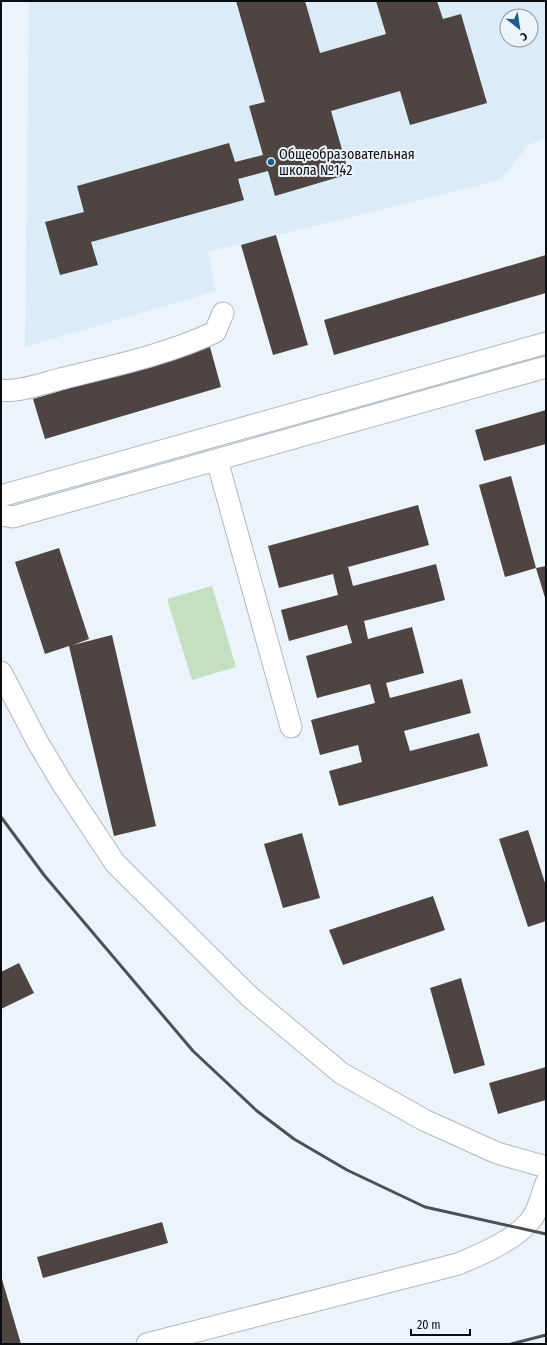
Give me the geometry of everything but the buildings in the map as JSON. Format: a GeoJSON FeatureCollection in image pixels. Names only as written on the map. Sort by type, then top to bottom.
{"type":"FeatureCollection","features":[{"type":"Feature","properties":{"kind":"street"},"geometry":{"type":"LineString","coordinates":[[1,390],[8,392],[138,360],[196,341],[215,332],[223,313]]}},
{"type":"Feature","properties":{"kind":"street"},"geometry":{"type":"LineString","coordinates":[[1,496],[546,343]]}},
{"type":"Feature","properties":{"kind":"street"},"geometry":{"type":"LineString","coordinates":[[1,515],[13,517],[546,368]]}},
{"type":"Feature","properties":{"kind":"street"},"geometry":{"type":"LineString","coordinates":[[217,460],[291,727]]}},
{"type":"Feature","properties":{"kind":"street"},"geometry":{"type":"LineString","coordinates":[[1,672],[37,742],[62,783],[115,863],[249,996],[347,1076],[424,1120],[497,1153],[546,1167]]}},
{"type":"Feature","properties":{"kind":"street"},"geometry":{"type":"LineString","coordinates":[[147,1344],[458,1264],[486,1253],[524,1229],[534,1216],[546,1183]]}},
{"type":"Feature","properties":{"kind":"shaded area","name":"Общеобразовательная школа №142"},"geometry":{"type":"Polygon","coordinates":[[[29,1],[546,1],[546,137],[529,145],[500,180],[208,252],[216,291],[25,347],[29,1]]]}},
{"type":"Feature","properties":{"kind":"green space"},"geometry":{"type":"Polygon","coordinates":[[[212,586],[236,667],[192,680],[167,599],[212,586]]]}},
{"type":"Feature","properties":{"kind":"railway"},"geometry":{"type":"LineString","coordinates":[[1,817],[44,875],[193,1051],[257,1111],[294,1139],[347,1170],[425,1207],[546,1234]]}},
{"type":"Feature","properties":{"kind":"railway"},"geometry":{"type":"LineString","coordinates":[[511,1344],[546,1335]]}},
{"type":"Feature","properties":{"kind":"place","name":"Общеобразовательная школа №142"},"geometry":{"type":"Point","coordinates":[271,162]}}]}
